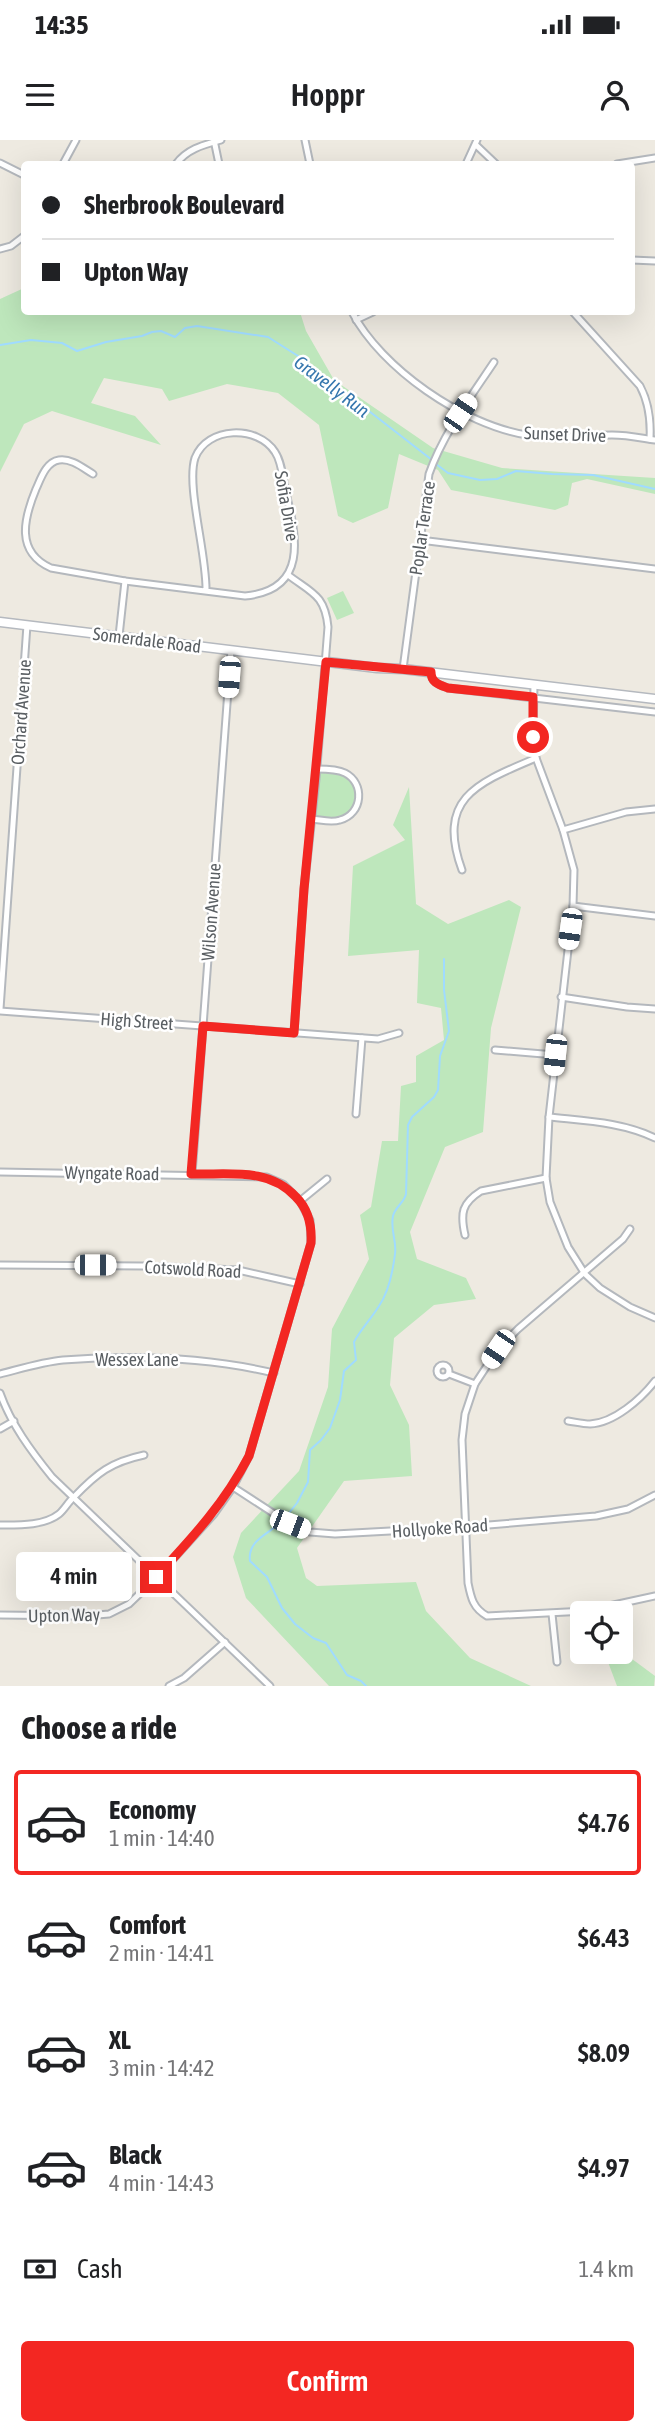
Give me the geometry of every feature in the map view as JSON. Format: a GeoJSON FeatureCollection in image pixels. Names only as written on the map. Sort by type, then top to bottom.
{"type":"FeatureCollection","features":[{"type":"Feature","properties":{"kind":"main road","name":"Somerdale Road"},"geometry":{"type":"LineString","coordinates":[[0,622],[655,699]]}},
{"type":"Feature","properties":{"kind":"street"},"geometry":{"type":"LineString","coordinates":[[65,161],[76,140]]}},
{"type":"Feature","properties":{"kind":"street"},"geometry":{"type":"LineString","coordinates":[[305,140],[309,161]]}},
{"type":"Feature","properties":{"kind":"street"},"geometry":{"type":"LineString","coordinates":[[179,161],[187,152],[216,141],[219,161]]}},
{"type":"Feature","properties":{"kind":"street"},"geometry":{"type":"LineString","coordinates":[[467,161],[476,143],[493,161]]}},
{"type":"Feature","properties":{"kind":"street"},"geometry":{"type":"LineString","coordinates":[[635,161],[655,158]]}},
{"type":"Feature","properties":{"kind":"street"},"geometry":{"type":"LineString","coordinates":[[0,163],[21,174]]}},
{"type":"Feature","properties":{"kind":"street"},"geometry":{"type":"LineString","coordinates":[[0,249],[11,246],[21,238]]}},
{"type":"Feature","properties":{"kind":"street"},"geometry":{"type":"LineString","coordinates":[[635,260],[655,261]]}},
{"type":"Feature","properties":{"kind":"street","name":"Sunset Drive"},"geometry":{"type":"LineString","coordinates":[[354,315],[369,338],[395,365],[460,413],[501,429],[527,435],[615,435],[652,440]]}},
{"type":"Feature","properties":{"kind":"street"},"geometry":{"type":"LineString","coordinates":[[356,320],[367,315]]}},
{"type":"Feature","properties":{"kind":"street"},"geometry":{"type":"LineString","coordinates":[[576,315],[640,386],[650,416],[652,440]]}},
{"type":"Feature","properties":{"kind":"street","name":"Poplar Terrace"},"geometry":{"type":"LineString","coordinates":[[403,669],[429,474],[435,457],[460,413],[494,362]]}},
{"type":"Feature","properties":{"kind":"street","name":"Sofia Drive"},"geometry":{"type":"LineString","coordinates":[[206,591],[193,469],[200,449],[212,439],[226,434],[252,434],[266,441],[276,453],[292,520],[295,547],[288,575]]}},
{"type":"Feature","properties":{"kind":"street"},"geometry":{"type":"LineString","coordinates":[[93,474],[67,460],[57,460],[42,474],[26,516],[27,542],[40,563],[51,568],[125,581],[245,596],[273,589],[288,575],[321,600],[327,610],[326,662],[304,889],[294,1033]]}},
{"type":"Feature","properties":{"kind":"street"},"geometry":{"type":"LineString","coordinates":[[420,540],[655,569]]}},
{"type":"Feature","properties":{"kind":"street"},"geometry":{"type":"LineString","coordinates":[[118,636],[125,581]]}},
{"type":"Feature","properties":{"kind":"street","name":"Orchard Avenue"},"geometry":{"type":"LineString","coordinates":[[0,1010],[27,625]]}},
{"type":"Feature","properties":{"kind":"street","name":"Wilson Avenue"},"geometry":{"type":"LineString","coordinates":[[191,1174],[231,650]]}},
{"type":"Feature","properties":{"kind":"street"},"geometry":{"type":"LineString","coordinates":[[431,672],[433,680],[448,688],[655,712]]}},
{"type":"Feature","properties":{"kind":"street"},"geometry":{"type":"LineString","coordinates":[[534,685],[533,737],[536,758],[563,830],[574,870],[573,906],[549,1117],[547,1178],[550,1202],[568,1247],[585,1274],[610,1294],[655,1318]]}},
{"type":"Feature","properties":{"kind":"street"},"geometry":{"type":"LineString","coordinates":[[462,870],[454,849],[453,829],[456,812],[464,798],[504,772],[536,758]]}},
{"type":"Feature","properties":{"kind":"street"},"geometry":{"type":"LineString","coordinates":[[312,819],[330,822],[345,818],[355,811],[359,798],[357,784],[344,772],[317,769]]}},
{"type":"Feature","properties":{"kind":"street"},"geometry":{"type":"LineString","coordinates":[[563,830],[626,811],[655,809]]}},
{"type":"Feature","properties":{"kind":"street"},"geometry":{"type":"LineString","coordinates":[[573,906],[655,916]]}},
{"type":"Feature","properties":{"kind":"street"},"geometry":{"type":"LineString","coordinates":[[561,997],[655,1009]]}},
{"type":"Feature","properties":{"kind":"street","name":"High Street"},"geometry":{"type":"LineString","coordinates":[[0,1010],[378,1039],[399,1033]]}},
{"type":"Feature","properties":{"kind":"street"},"geometry":{"type":"LineString","coordinates":[[356,1114],[362,1038]]}},
{"type":"Feature","properties":{"kind":"street"},"geometry":{"type":"LineString","coordinates":[[495,1050],[555,1055]]}},
{"type":"Feature","properties":{"kind":"street"},"geometry":{"type":"LineString","coordinates":[[549,1117],[639,1130],[655,1138]]}},
{"type":"Feature","properties":{"kind":"street","name":"Wyngate Road"},"geometry":{"type":"LineString","coordinates":[[0,1172],[267,1177],[283,1184],[300,1201]]}},
{"type":"Feature","properties":{"kind":"street"},"geometry":{"type":"LineString","coordinates":[[465,1235],[462,1222],[465,1205],[481,1191],[547,1178]]}},
{"type":"Feature","properties":{"kind":"street"},"geometry":{"type":"LineString","coordinates":[[300,1201],[327,1179]]}},
{"type":"Feature","properties":{"kind":"street","name":"Upton Way"},"geometry":{"type":"LineString","coordinates":[[0,1615],[109,1614],[129,1604],[214,1514],[233,1487],[249,1456],[300,1284],[312,1234],[310,1220],[300,1201]]}},
{"type":"Feature","properties":{"kind":"street"},"geometry":{"type":"LineString","coordinates":[[629,1229],[623,1239],[585,1274],[498,1349],[475,1384],[462,1440],[464,1527],[468,1583],[474,1605],[487,1616],[586,1611],[655,1597]]}},
{"type":"Feature","properties":{"kind":"street","name":"Cotswold Road"},"geometry":{"type":"LineString","coordinates":[[0,1265],[238,1270],[300,1284]]}},
{"type":"Feature","properties":{"kind":"street","name":"Wessex Lane"},"geometry":{"type":"LineString","coordinates":[[0,1374],[61,1360],[118,1359],[194,1360],[238,1365],[274,1373]]}},
{"type":"Feature","properties":{"kind":"street"},"geometry":{"type":"LineString","coordinates":[[449,1374],[475,1384]]}},
{"type":"Feature","properties":{"kind":"street"},"geometry":{"type":"LineString","coordinates":[[568,1421],[590,1424],[606,1420],[630,1406],[655,1381]]}},
{"type":"Feature","properties":{"kind":"street"},"geometry":{"type":"LineString","coordinates":[[0,1393],[30,1449],[52,1477],[270,1686]]}},
{"type":"Feature","properties":{"kind":"street"},"geometry":{"type":"LineString","coordinates":[[0,1429],[13,1421]]}},
{"type":"Feature","properties":{"kind":"street"},"geometry":{"type":"LineString","coordinates":[[0,1525],[46,1521],[59,1514],[73,1497],[107,1467],[144,1455]]}},
{"type":"Feature","properties":{"kind":"street","name":"Hollyoke Road"},"geometry":{"type":"LineString","coordinates":[[233,1487],[290,1524],[310,1532],[335,1534],[596,1516],[628,1509],[655,1495]]}},
{"type":"Feature","properties":{"kind":"street"},"geometry":{"type":"LineString","coordinates":[[552,1614],[557,1662]]}},
{"type":"Feature","properties":{"kind":"street"},"geometry":{"type":"LineString","coordinates":[[169,1686],[184,1678],[225,1642]]}},
{"type":"Feature","properties":{"kind":"green space"},"geometry":{"type":"Polygon","coordinates":[[[21,289],[21,315],[301,315],[306,331],[334,380],[433,448],[502,468],[655,478],[655,494],[587,479],[572,483],[568,505],[555,510],[451,490],[438,470],[399,454],[388,508],[353,523],[338,516],[319,425],[278,393],[227,384],[169,401],[162,389],[104,378],[91,403],[135,416],[161,445],[52,411],[24,424],[0,472],[0,299],[21,289]]]}},
{"type":"Feature","properties":{"kind":"green space"},"geometry":{"type":"Polygon","coordinates":[[[343,591],[354,613],[337,620],[327,598],[343,591]]]}},
{"type":"Feature","properties":{"kind":"green space"},"geometry":{"type":"Polygon","coordinates":[[[317,769],[337,770],[357,784],[357,806],[340,820],[312,819],[317,769]]]}},
{"type":"Feature","properties":{"kind":"green space"},"geometry":{"type":"Polygon","coordinates":[[[409,787],[416,904],[448,924],[509,900],[521,907],[491,1028],[483,1132],[445,1147],[410,1232],[417,1259],[466,1278],[476,1299],[434,1305],[394,1338],[390,1385],[409,1425],[412,1476],[344,1481],[297,1548],[306,1578],[317,1586],[416,1582],[426,1611],[470,1658],[531,1686],[329,1686],[246,1598],[233,1557],[241,1533],[299,1471],[328,1387],[332,1329],[369,1259],[360,1215],[371,1207],[382,1141],[398,1141],[401,1086],[416,1082],[416,1056],[444,1040],[441,1008],[417,1003],[419,950],[348,956],[353,866],[405,840],[393,825],[409,787]]]}},
{"type":"Feature","properties":{"kind":"green space"},"geometry":{"type":"Polygon","coordinates":[[[633,1660],[655,1676],[654,1686],[617,1686],[609,1664],[633,1664],[633,1660]]]}},
{"type":"Feature","properties":{"kind":"waterway","name":"Gravelly Run"},"geometry":{"type":"LineString","coordinates":[[0,345],[31,340],[62,343],[77,351],[152,332],[161,331],[175,337],[185,328],[197,326],[268,337],[298,356],[432,460]]}},
{"type":"Feature","properties":{"kind":"waterway","name":"Gravelly Run"},"geometry":{"type":"LineString","coordinates":[[436,464],[448,473],[480,480],[497,479],[516,471],[593,475],[655,489]]}},
{"type":"Feature","properties":{"kind":"waterway"},"geometry":{"type":"LineString","coordinates":[[285,1518],[308,1482],[310,1450],[330,1428],[340,1400],[344,1371],[356,1360],[354,1342],[382,1301],[390,1281],[395,1249],[393,1216],[406,1194],[408,1125],[412,1117],[438,1090],[440,1056],[449,1031],[444,990],[444,959]]}},
{"type":"Feature","properties":{"kind":"waterway"},"geometry":{"type":"LineString","coordinates":[[281,1522],[255,1543],[250,1561],[267,1577],[282,1608],[295,1624],[313,1638],[326,1643],[347,1675],[366,1686]]}},
{"type":"Feature","properties":{"kind":"route"},"geometry":{"type":"LineString","coordinates":[[156,1577],[214,1514],[233,1487],[249,1456],[311,1243],[310,1220],[306,1211],[283,1184],[257,1175],[191,1174],[203,1026],[294,1033],[304,889],[326,662],[431,672],[433,680],[448,688],[533,697],[533,737]]}}]}
